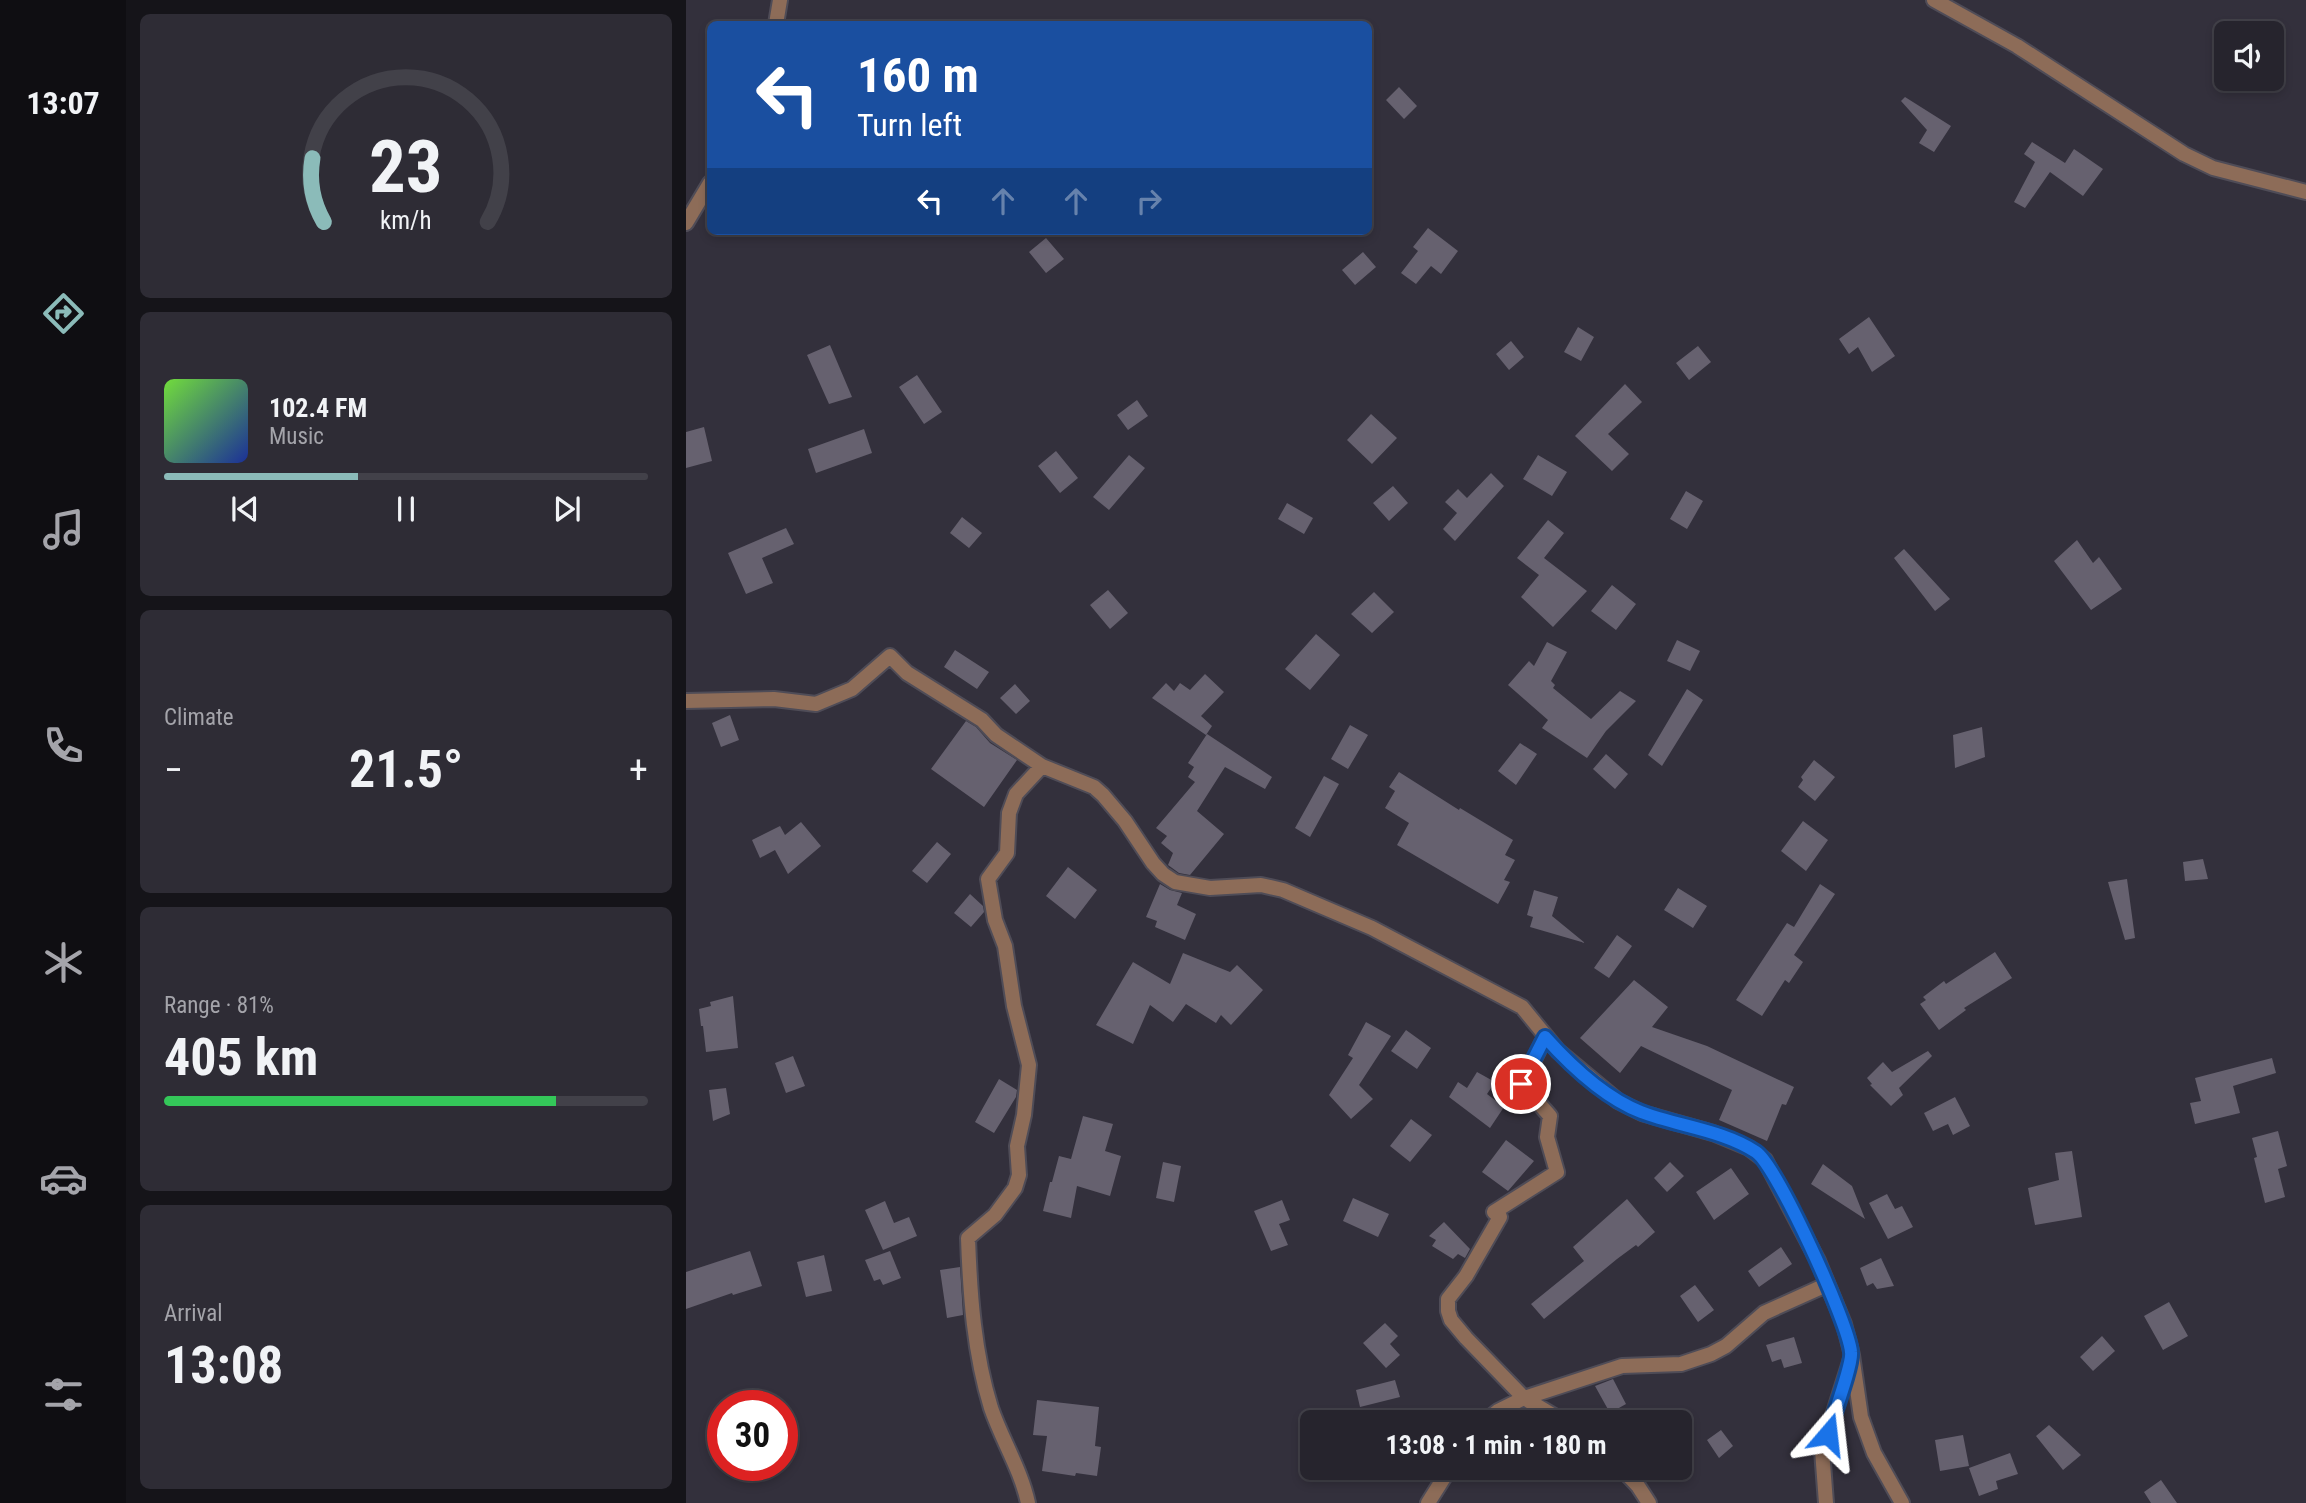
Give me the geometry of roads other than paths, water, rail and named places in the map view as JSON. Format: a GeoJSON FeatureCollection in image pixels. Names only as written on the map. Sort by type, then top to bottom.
{"type":"FeatureCollection","features":[{"type":"Feature","properties":{"kind":"street"},"geometry":{"type":"LineString","coordinates":[[776,21],[780,0]]}},
{"type":"Feature","properties":{"kind":"street"},"geometry":{"type":"LineString","coordinates":[[1934,0],[2017,46],[2184,154],[2213,168],[2306,192]]}},
{"type":"Feature","properties":{"kind":"street"},"geometry":{"type":"LineString","coordinates":[[686,223],[707,188]]}},
{"type":"Feature","properties":{"kind":"street"},"geometry":{"type":"LineString","coordinates":[[686,701],[774,699],[816,704],[852,689],[890,656],[907,673],[982,720],[996,735],[1042,766],[1094,787],[1103,794],[1153,863],[1175,882],[1210,888],[1261,885],[1283,890],[1372,928],[1510,999],[1527,1012],[1558,1051],[1618,1101],[1642,1112],[1713,1133],[1758,1153],[1765,1160],[1818,1261],[1844,1324],[1852,1355],[1861,1417],[1874,1453],[1902,1503]]}},
{"type":"Feature","properties":{"kind":"street"},"geometry":{"type":"LineString","coordinates":[[1028,1503],[991,1408],[974,1332],[968,1238],[1009,1200],[1019,1175],[1017,1146],[1024,1115],[1029,1065],[1014,1006],[1005,946],[995,920],[988,879],[1007,853],[1009,813],[1016,794],[1042,766]]}},
{"type":"Feature","properties":{"kind":"street"},"geometry":{"type":"LineString","coordinates":[[1544,1410],[1524,1398],[1496,1371],[1451,1320],[1448,1299],[1466,1276],[1500,1217],[1494,1212],[1557,1171],[1547,1136],[1550,1116],[1521,1084],[1545,1037]]}},
{"type":"Feature","properties":{"kind":"street"},"geometry":{"type":"LineString","coordinates":[[1500,1410],[1524,1398],[1622,1366],[1681,1364],[1711,1354],[1726,1346],[1764,1313],[1826,1285]]}},
{"type":"Feature","properties":{"kind":"street"},"geometry":{"type":"LineString","coordinates":[[1826,1503],[1822,1450],[1852,1355]]}},
{"type":"Feature","properties":{"kind":"street"},"geometry":{"type":"LineString","coordinates":[[1429,1503],[1443,1480]]}},
{"type":"Feature","properties":{"kind":"street"},"geometry":{"type":"LineString","coordinates":[[1632,1480],[1648,1503]]}}]}
